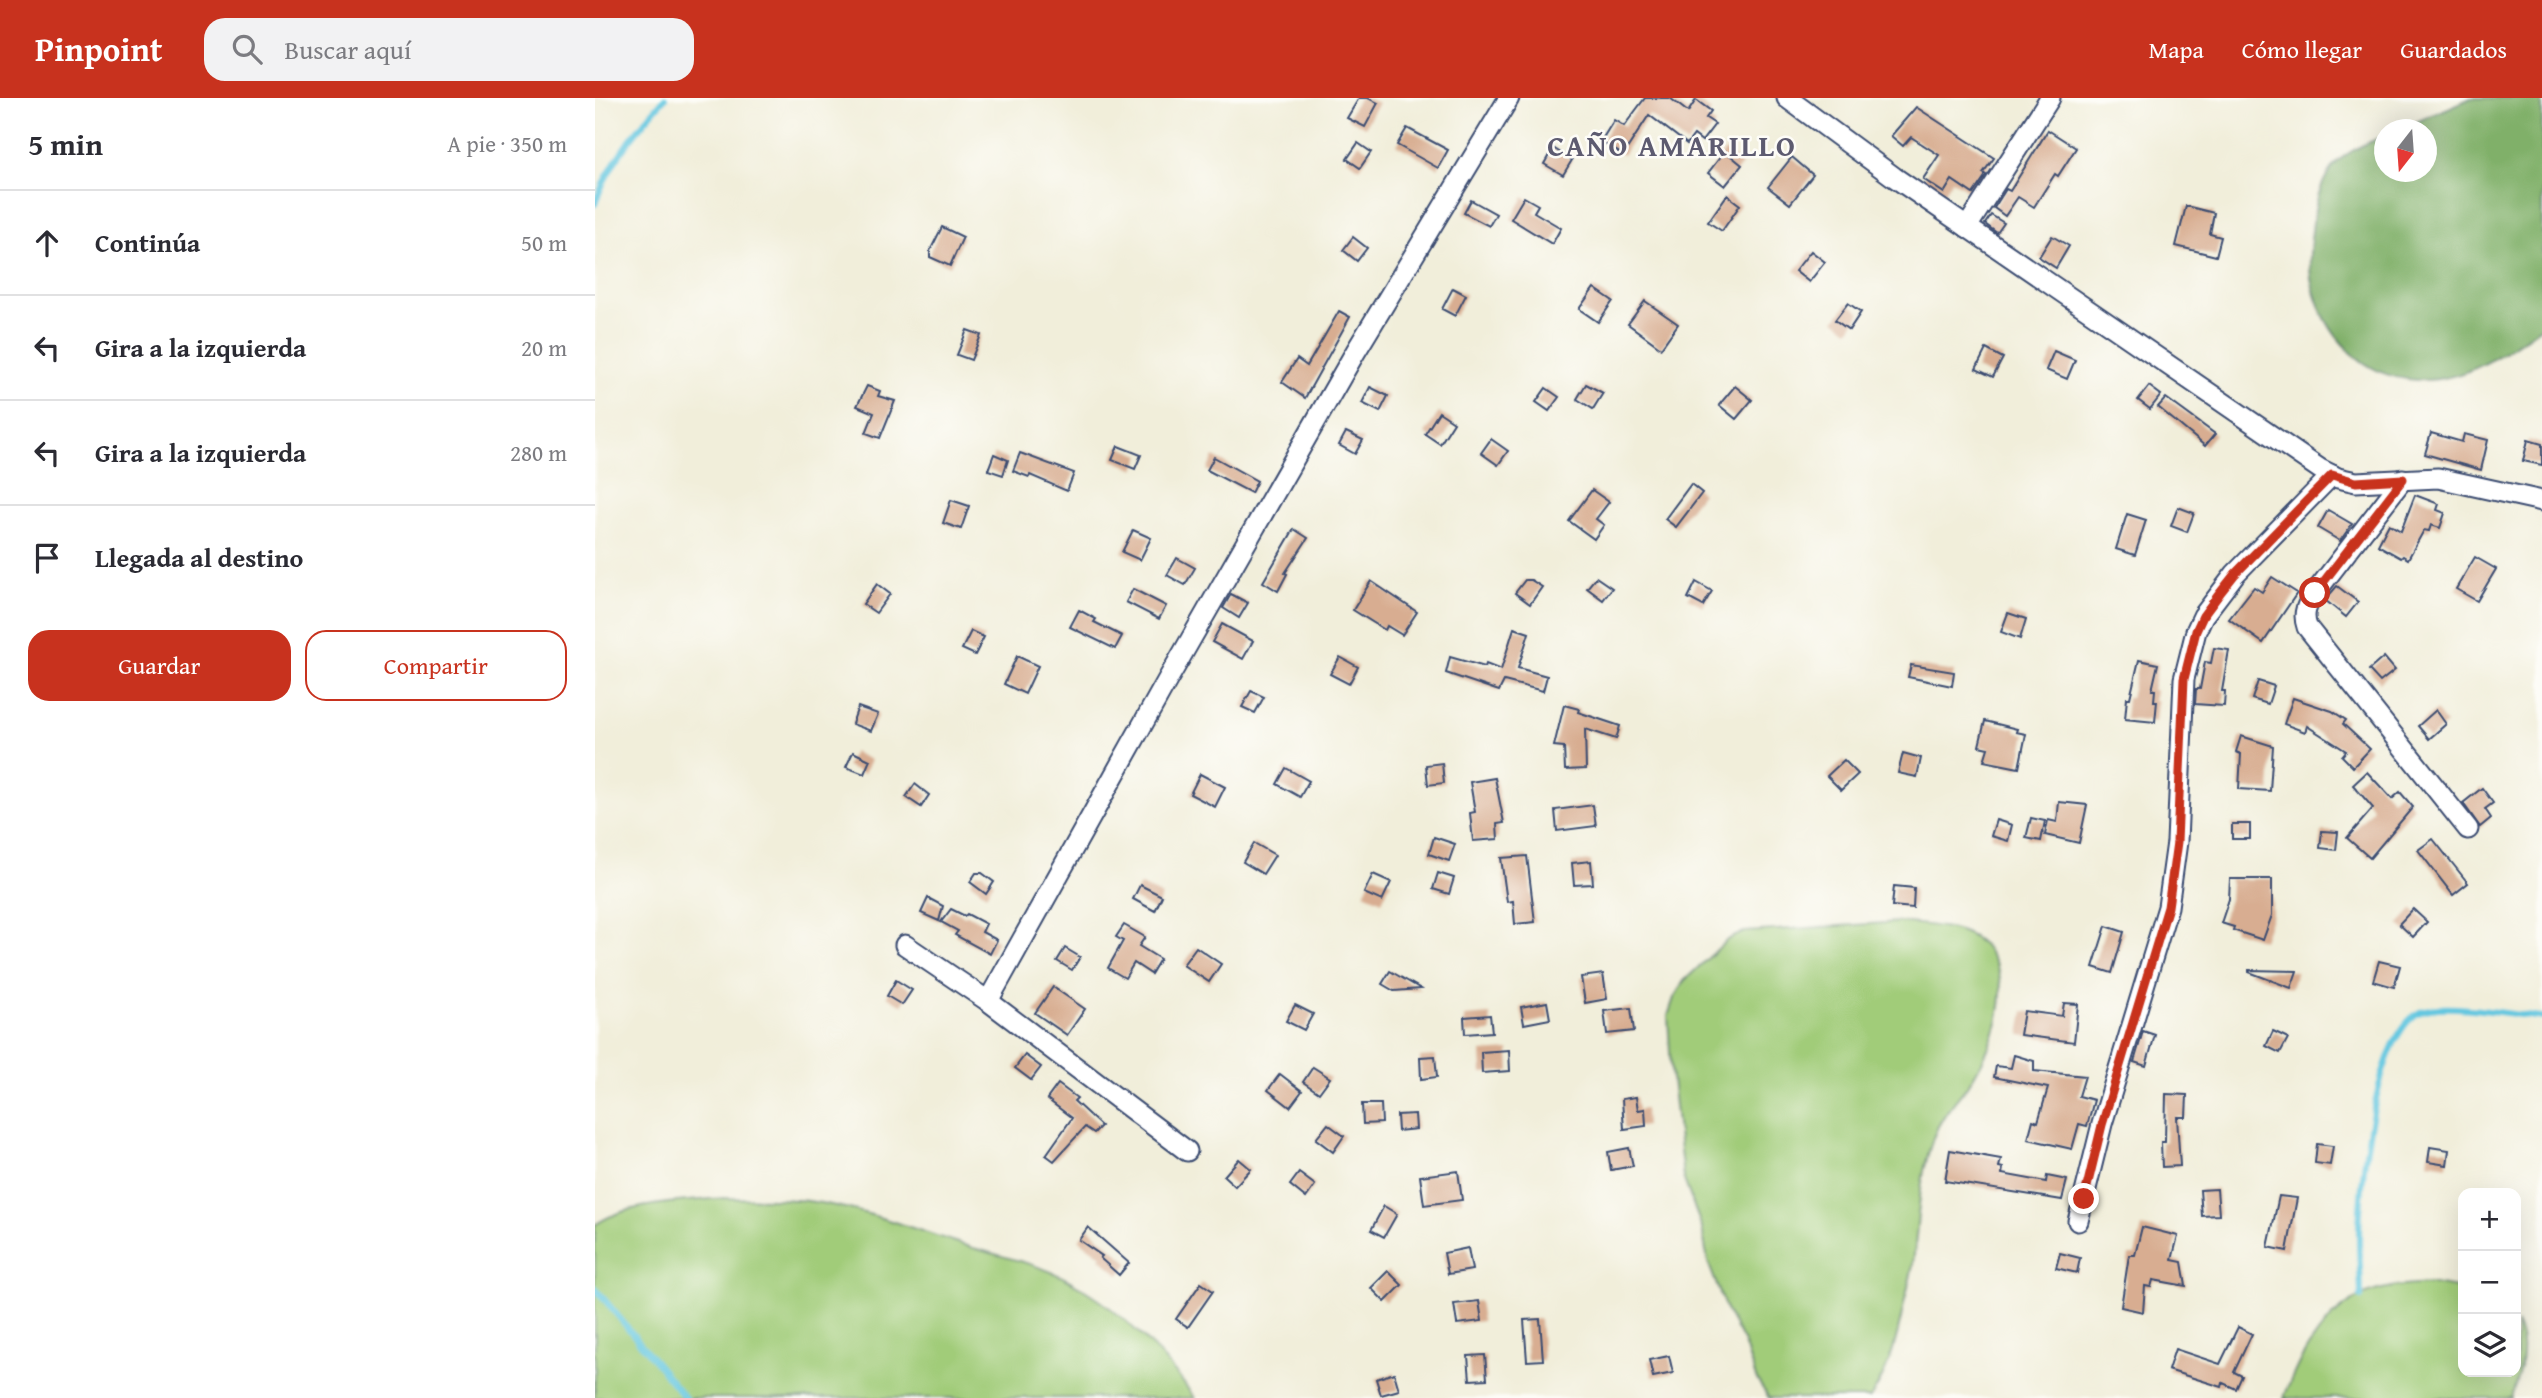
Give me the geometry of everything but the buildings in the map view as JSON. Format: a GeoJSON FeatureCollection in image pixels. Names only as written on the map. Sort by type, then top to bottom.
{"type":"FeatureCollection","features":[{"type":"Feature","properties":{"kind":"street"},"geometry":{"type":"LineString","coordinates":[[988,1001],[1174,668],[1356,351],[1509,98]]}},
{"type":"Feature","properties":{"kind":"street"},"geometry":{"type":"LineString","coordinates":[[1787,98],[1894,177],[2265,433],[2332,475],[2356,482],[2438,478],[2542,501]]}},
{"type":"Feature","properties":{"kind":"street"},"geometry":{"type":"LineString","coordinates":[[1967,227],[2049,98]]}},
{"type":"Feature","properties":{"kind":"street"},"geometry":{"type":"LineString","coordinates":[[2078,1221],[2102,1125],[2168,907],[2177,842],[2184,679],[2196,631],[2203,616],[2235,574],[2332,475]]}},
{"type":"Feature","properties":{"kind":"street"},"geometry":{"type":"LineString","coordinates":[[2403,479],[2315,593],[2307,605],[2305,621],[2307,627],[2468,829]]}},
{"type":"Feature","properties":{"kind":"street"},"geometry":{"type":"LineString","coordinates":[[905,945],[988,1001],[1187,1151]]}},
{"type":"Feature","properties":{"kind":"green space"},"geometry":{"type":"Polygon","coordinates":[[[2471,98],[2542,98],[2542,326],[2514,346],[2468,371],[2435,379],[2417,380],[2379,371],[2348,350],[2336,336],[2318,302],[2312,283],[2310,250],[2317,198],[2323,183],[2336,163],[2355,149],[2374,140],[2374,182],[2437,182],[2437,119],[2423,119],[2471,98]]]}},
{"type":"Feature","properties":{"kind":"green space"},"geometry":{"type":"Polygon","coordinates":[[[1901,922],[1945,927],[1971,936],[1982,944],[1991,955],[2001,985],[2001,1001],[1994,1033],[1973,1077],[1943,1118],[1933,1138],[1922,1185],[1913,1263],[1899,1329],[1877,1387],[1870,1398],[1769,1398],[1756,1378],[1744,1343],[1727,1312],[1708,1262],[1702,1228],[1683,1177],[1668,1016],[1684,981],[1727,940],[1744,932],[1901,922]]]}},
{"type":"Feature","properties":{"kind":"green space"},"geometry":{"type":"Polygon","coordinates":[[[723,1198],[797,1200],[829,1204],[1029,1264],[1066,1278],[1127,1322],[1156,1350],[1195,1398],[595,1398],[595,1225],[608,1217],[640,1207],[723,1198]]]}},
{"type":"Feature","properties":{"kind":"green space"},"geometry":{"type":"Polygon","coordinates":[[[2433,1284],[2458,1288],[2458,1377],[2518,1377],[2511,1398],[2284,1398],[2298,1364],[2331,1318],[2361,1297],[2399,1286],[2433,1284]]]}},
{"type":"Feature","properties":{"kind":"waterway"},"geometry":{"type":"LineString","coordinates":[[595,204],[616,161],[665,98]]}},
{"type":"Feature","properties":{"kind":"waterway"},"geometry":{"type":"LineString","coordinates":[[2361,1297],[2359,1245],[2366,1152],[2380,1081],[2391,1050],[2404,1026],[2420,1012],[2444,1008],[2542,1018]]}},
{"type":"Feature","properties":{"kind":"waterway"},"geometry":{"type":"LineString","coordinates":[[595,1288],[685,1398]]}},
{"type":"Feature","properties":{"kind":"district","name":"CAÑO AMARILLO"},"geometry":{"type":"Point","coordinates":[1672,146]}},
{"type":"Feature","properties":{"kind":"route"},"geometry":{"type":"LineString","coordinates":[[2084,1199],[2102,1125],[2168,907],[2177,842],[2184,679],[2196,631],[2203,616],[2235,574],[2332,475],[2356,482],[2403,479],[2315,593]]}}]}
